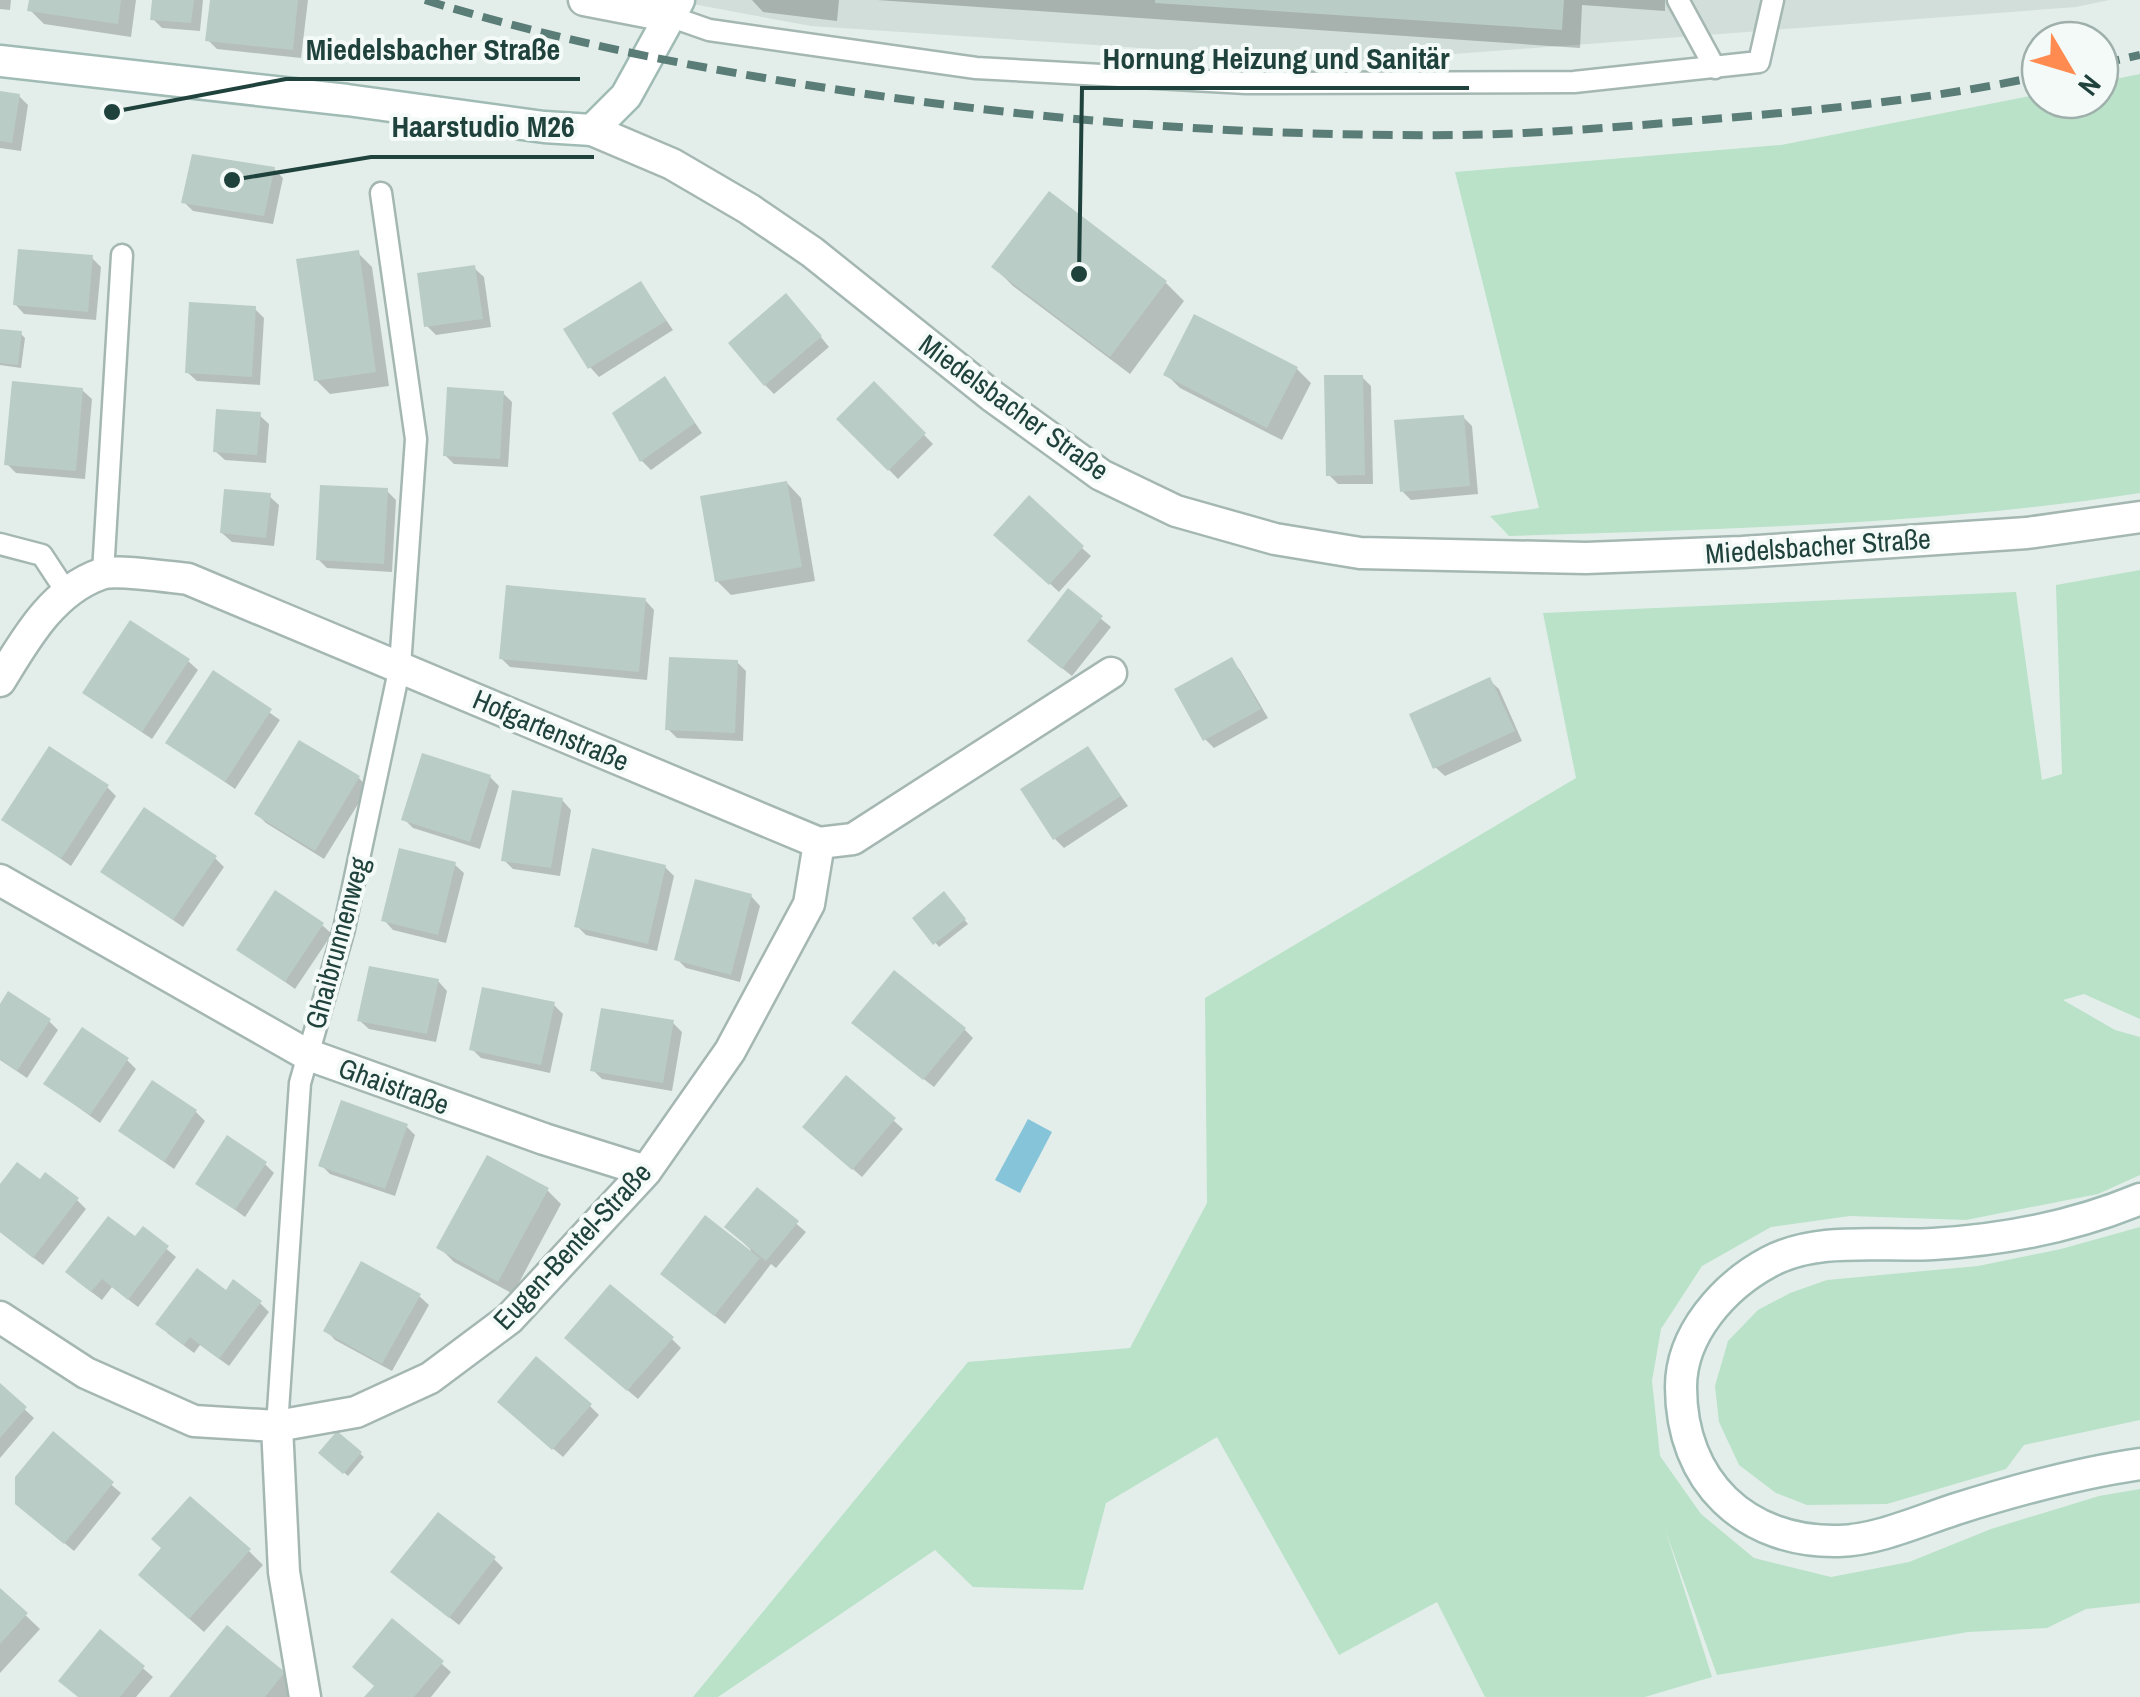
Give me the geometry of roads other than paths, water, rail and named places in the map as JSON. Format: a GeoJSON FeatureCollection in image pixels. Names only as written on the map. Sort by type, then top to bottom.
{"type":"FeatureCollection","features":[{"type":"Feature","properties":{"kind":"street"},"geometry":{"type":"LineString","coordinates":[[584,0],[676,9],[626,96],[592,130]]}},
{"type":"Feature","properties":{"kind":"street","name":"Miedelsbacher Straße"},"geometry":{"type":"LineString","coordinates":[[0,61],[592,130],[672,164],[812,252],[992,396],[1101,475],[1176,511],[1276,539],[1360,553],[1586,558],[2027,533],[2140,517]]}},
{"type":"Feature","properties":{"kind":"street"},"geometry":{"type":"LineString","coordinates":[[0,681],[36,623],[67,593],[104,573]]}},
{"type":"Feature","properties":{"kind":"street","name":"Hofgartenstraße"},"geometry":{"type":"LineString","coordinates":[[104,573],[188,579],[819,843]]}},
{"type":"Feature","properties":{"kind":"street"},"geometry":{"type":"LineString","coordinates":[[819,843],[853,839],[1110,674]]}},
{"type":"Feature","properties":{"kind":"street","name":"Eugen-Bentel-Straße"},"geometry":{"type":"LineString","coordinates":[[0,1318],[86,1373],[194,1421],[277,1426],[356,1412],[430,1378],[509,1320],[646,1171],[730,1050],[809,904],[819,843]]}},
{"type":"Feature","properties":{"kind":"street","name":"Ghaistraße"},"geometry":{"type":"LineString","coordinates":[[0,880],[306,1054],[544,1140],[646,1171]]}},
{"type":"Feature","properties":{"kind":"street"},"geometry":{"type":"LineString","coordinates":[[2140,1199],[2064,1225],[1994,1239],[1810,1249],[1770,1262],[1720,1297],[1693,1338],[1681,1382],[1683,1424],[1695,1462],[1720,1496],[1757,1526],[1790,1538],[1841,1541],[1886,1532],[2041,1484],[2140,1464]]}},
{"type":"Feature","properties":{"kind":"street","name":"Ghaibrunnenweg"},"geometry":{"type":"LineString","coordinates":[[277,1426],[284,1572],[305,1697]]}},
{"type":"Feature","properties":{"kind":"lane"},"geometry":{"type":"LineString","coordinates":[[1678,0],[1716,68]]}},
{"type":"Feature","properties":{"kind":"lane"},"geometry":{"type":"LineString","coordinates":[[676,9],[709,30],[976,68],[1246,83],[1574,82],[1759,62],[1773,0]]}},
{"type":"Feature","properties":{"kind":"lane","name":"Ghaibrunnenweg"},"geometry":{"type":"LineString","coordinates":[[277,1426],[300,1083],[344,929],[400,666],[416,439],[381,193]]}},
{"type":"Feature","properties":{"kind":"lane"},"geometry":{"type":"LineString","coordinates":[[104,573],[122,255]]}},
{"type":"Feature","properties":{"kind":"lane"},"geometry":{"type":"LineString","coordinates":[[0,544],[42,555],[67,593]]}},
{"type":"Feature","properties":{"kind":"water"},"geometry":{"type":"Polygon","coordinates":[[[1028,1119],[1052,1132],[1020,1193],[995,1180],[1028,1119]]]}},
{"type":"Feature","properties":{"kind":"railway"},"geometry":{"type":"LineString","coordinates":[[425,0],[576,41],[782,81],[989,110],[1225,130],[1383,135],[1576,130],[1866,104],[2020,80]]}},
{"type":"Feature","properties":{"kind":"railway"},"geometry":{"type":"LineString","coordinates":[[2120,60],[2140,55]]}},
{"type":"Feature","properties":{"kind":"place","name":"Miedelsbacher Straße"},"geometry":{"type":"Point","coordinates":[112,112]}},
{"type":"Feature","properties":{"kind":"place","name":"Haarstudio M26"},"geometry":{"type":"Point","coordinates":[232,180]}},
{"type":"Feature","properties":{"kind":"place","name":"Hornung Heizung und Sanitär"},"geometry":{"type":"Point","coordinates":[1079,274]}}]}
